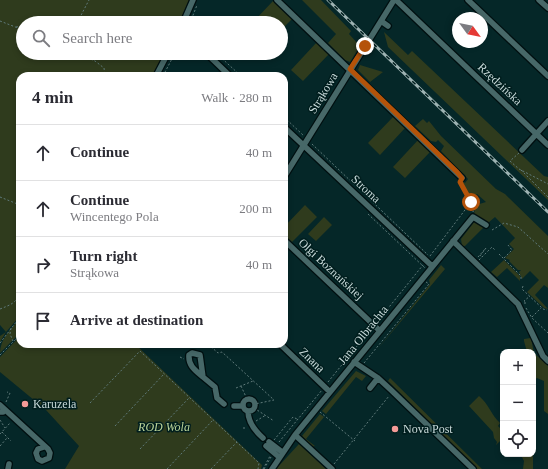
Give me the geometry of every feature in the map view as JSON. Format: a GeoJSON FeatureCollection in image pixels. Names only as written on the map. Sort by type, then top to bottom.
{"type":"FeatureCollection","features":[{"type":"Feature","properties":{"kind":"street"},"geometry":{"type":"LineString","coordinates":[[186,16],[193,0]]}},
{"type":"Feature","properties":{"kind":"street"},"geometry":{"type":"LineString","coordinates":[[278,0],[462,178]]}},
{"type":"Feature","properties":{"kind":"street","name":"Strąkowa"},"geometry":{"type":"LineString","coordinates":[[288,171],[350,69],[395,0]]}},
{"type":"Feature","properties":{"kind":"street","name":"Rzędzińska"},"geometry":{"type":"LineString","coordinates":[[395,0],[548,145]]}},
{"type":"Feature","properties":{"kind":"street"},"geometry":{"type":"LineString","coordinates":[[468,0],[548,76]]}},
{"type":"Feature","properties":{"kind":"street"},"geometry":{"type":"LineString","coordinates":[[539,0],[548,8]]}},
{"type":"Feature","properties":{"kind":"street"},"geometry":{"type":"LineString","coordinates":[[381,21],[388,26]]}},
{"type":"Feature","properties":{"kind":"street"},"geometry":{"type":"LineString","coordinates":[[158,72],[164,60]]}},
{"type":"Feature","properties":{"kind":"street"},"geometry":{"type":"LineString","coordinates":[[213,60],[226,72]]}},
{"type":"Feature","properties":{"kind":"street"},"geometry":{"type":"LineString","coordinates":[[522,150],[548,122]]}},
{"type":"Feature","properties":{"kind":"street","name":"Stroma"},"geometry":{"type":"LineString","coordinates":[[288,131],[432,266]]}},
{"type":"Feature","properties":{"kind":"street"},"geometry":{"type":"LineString","coordinates":[[473,217],[486,224]]}},
{"type":"Feature","properties":{"kind":"street","name":"Jana Olbrachta"},"geometry":{"type":"LineString","coordinates":[[272,469],[277,451],[295,435],[473,217]]}},
{"type":"Feature","properties":{"kind":"street"},"geometry":{"type":"LineString","coordinates":[[453,241],[518,304],[543,356],[548,362]]}},
{"type":"Feature","properties":{"kind":"street","name":"Olgi Boznańskiej"},"geometry":{"type":"LineString","coordinates":[[288,244],[380,331]]}},
{"type":"Feature","properties":{"kind":"street","name":"Znana"},"geometry":{"type":"LineString","coordinates":[[284,348],[330,392]]}},
{"type":"Feature","properties":{"kind":"street"},"geometry":{"type":"LineString","coordinates":[[543,356],[548,350]]}},
{"type":"Feature","properties":{"kind":"street"},"geometry":{"type":"LineString","coordinates":[[354,362],[378,378],[386,389],[393,391],[473,469]]}},
{"type":"Feature","properties":{"kind":"street"},"geometry":{"type":"LineString","coordinates":[[203,377],[215,387],[217,398],[224,404]]}},
{"type":"Feature","properties":{"kind":"street"},"geometry":{"type":"LineString","coordinates":[[370,388],[378,378]]}},
{"type":"Feature","properties":{"kind":"street"},"geometry":{"type":"LineString","coordinates":[[243,406],[247,399],[252,400],[255,431],[263,438]]}},
{"type":"Feature","properties":{"kind":"street"},"geometry":{"type":"LineString","coordinates":[[234,406],[243,406],[244,409],[252,408]]}},
{"type":"Feature","properties":{"kind":"street"},"geometry":{"type":"LineString","coordinates":[[2,409],[15,418],[44,447]]}},
{"type":"Feature","properties":{"kind":"street"},"geometry":{"type":"LineString","coordinates":[[295,435],[327,460],[332,468]]}},
{"type":"Feature","properties":{"kind":"street"},"geometry":{"type":"LineString","coordinates":[[267,444],[277,451]]}},
{"type":"Feature","properties":{"kind":"path"},"geometry":{"type":"LineString","coordinates":[[81,16],[89,0]]}},
{"type":"Feature","properties":{"kind":"path"},"geometry":{"type":"LineString","coordinates":[[193,16],[199,0]]}},
{"type":"Feature","properties":{"kind":"path"},"geometry":{"type":"LineString","coordinates":[[0,21],[15,27]]}},
{"type":"Feature","properties":{"kind":"path"},"geometry":{"type":"LineString","coordinates":[[93,60],[104,68],[104,72]]}},
{"type":"Feature","properties":{"kind":"path"},"geometry":{"type":"LineString","coordinates":[[165,72],[171,60]]}},
{"type":"Feature","properties":{"kind":"path"},"geometry":{"type":"LineString","coordinates":[[223,60],[236,72]]}},
{"type":"Feature","properties":{"kind":"path"},"geometry":{"type":"LineString","coordinates":[[288,121],[304,137],[309,137],[311,139],[310,143],[429,257],[471,202]]}},
{"type":"Feature","properties":{"kind":"path"},"geometry":{"type":"LineString","coordinates":[[522,150],[510,161],[548,197]]}},
{"type":"Feature","properties":{"kind":"path"},"geometry":{"type":"LineString","coordinates":[[519,169],[548,184]]}},
{"type":"Feature","properties":{"kind":"path"},"geometry":{"type":"LineString","coordinates":[[462,178],[460,182],[471,202],[474,201],[473,217]]}},
{"type":"Feature","properties":{"kind":"path"},"geometry":{"type":"LineString","coordinates":[[0,197],[16,203]]}},
{"type":"Feature","properties":{"kind":"path"},"geometry":{"type":"LineString","coordinates":[[492,230],[504,223],[513,224],[548,254]]}},
{"type":"Feature","properties":{"kind":"path"},"geometry":{"type":"LineString","coordinates":[[504,258],[512,250],[508,245]]}},
{"type":"Feature","properties":{"kind":"path"},"geometry":{"type":"LineString","coordinates":[[482,257],[480,256],[486,248],[478,257],[480,259],[482,257],[492,247],[495,250]]}},
{"type":"Feature","properties":{"kind":"path"},"geometry":{"type":"LineString","coordinates":[[499,254],[518,272],[521,276],[521,280]]}},
{"type":"Feature","properties":{"kind":"path"},"geometry":{"type":"LineString","coordinates":[[376,323],[424,264]]}},
{"type":"Feature","properties":{"kind":"path"},"geometry":{"type":"LineString","coordinates":[[361,367],[430,284],[426,282]]}},
{"type":"Feature","properties":{"kind":"path"},"geometry":{"type":"LineString","coordinates":[[523,286],[522,289],[542,308],[548,310]]}},
{"type":"Feature","properties":{"kind":"path"},"geometry":{"type":"LineString","coordinates":[[523,302],[526,303],[524,301],[530,296]]}},
{"type":"Feature","properties":{"kind":"path"},"geometry":{"type":"LineString","coordinates":[[0,309],[12,305],[16,301]]}},
{"type":"Feature","properties":{"kind":"path"},"geometry":{"type":"LineString","coordinates":[[406,306],[411,307]]}},
{"type":"Feature","properties":{"kind":"path"},"geometry":{"type":"LineString","coordinates":[[526,307],[532,318],[548,333]]}},
{"type":"Feature","properties":{"kind":"path"},"geometry":{"type":"LineString","coordinates":[[532,318],[542,308]]}},
{"type":"Feature","properties":{"kind":"path"},"geometry":{"type":"LineString","coordinates":[[0,343],[16,321]]}},
{"type":"Feature","properties":{"kind":"path"},"geometry":{"type":"LineString","coordinates":[[11,327],[10,334],[13,342]]}},
{"type":"Feature","properties":{"kind":"path"},"geometry":{"type":"LineString","coordinates":[[326,384],[372,328]]}},
{"type":"Feature","properties":{"kind":"path"},"geometry":{"type":"LineString","coordinates":[[388,329],[390,333]]}},
{"type":"Feature","properties":{"kind":"path"},"geometry":{"type":"LineString","coordinates":[[0,356],[16,339]]}},
{"type":"Feature","properties":{"kind":"path"},"geometry":{"type":"LineString","coordinates":[[376,343],[379,346]]}},
{"type":"Feature","properties":{"kind":"path"},"geometry":{"type":"LineString","coordinates":[[212,348],[218,353],[222,352],[274,400],[252,408]]}},
{"type":"Feature","properties":{"kind":"path"},"geometry":{"type":"LineString","coordinates":[[90,403],[140,351],[259,463],[258,469]]}},
{"type":"Feature","properties":{"kind":"path"},"geometry":{"type":"LineString","coordinates":[[115,426],[164,374]]}},
{"type":"Feature","properties":{"kind":"path"},"geometry":{"type":"LineString","coordinates":[[236,388],[240,385],[254,381]]}},
{"type":"Feature","properties":{"kind":"path"},"geometry":{"type":"LineString","coordinates":[[240,385],[247,399]]}},
{"type":"Feature","properties":{"kind":"path"},"geometry":{"type":"LineString","coordinates":[[264,469],[277,451],[291,427],[323,388]]}},
{"type":"Feature","properties":{"kind":"path"},"geometry":{"type":"LineString","coordinates":[[332,468],[393,391]]}},
{"type":"Feature","properties":{"kind":"path"},"geometry":{"type":"LineString","coordinates":[[2,409],[10,393],[7,392]]}},
{"type":"Feature","properties":{"kind":"path"},"geometry":{"type":"LineString","coordinates":[[140,449],[189,397]]}},
{"type":"Feature","properties":{"kind":"path"},"geometry":{"type":"LineString","coordinates":[[252,408],[274,421]]}},
{"type":"Feature","properties":{"kind":"path"},"geometry":{"type":"LineString","coordinates":[[320,412],[354,440]]}},
{"type":"Feature","properties":{"kind":"path"},"geometry":{"type":"LineString","coordinates":[[277,451],[273,442],[293,416],[297,420]]}},
{"type":"Feature","properties":{"kind":"path"},"geometry":{"type":"LineString","coordinates":[[0,434],[15,418]]}},
{"type":"Feature","properties":{"kind":"path"},"geometry":{"type":"LineString","coordinates":[[0,420],[5,428]]}},
{"type":"Feature","properties":{"kind":"path"},"geometry":{"type":"LineString","coordinates":[[167,469],[213,420]]}},
{"type":"Feature","properties":{"kind":"path"},"geometry":{"type":"LineString","coordinates":[[285,426],[291,427]]}},
{"type":"Feature","properties":{"kind":"path"},"geometry":{"type":"LineString","coordinates":[[2,432],[11,441]]}},
{"type":"Feature","properties":{"kind":"path"},"geometry":{"type":"LineString","coordinates":[[0,446],[8,438]]}},
{"type":"Feature","properties":{"kind":"path"},"geometry":{"type":"LineString","coordinates":[[211,469],[237,442]]}},
{"type":"Feature","properties":{"kind":"green space"},"geometry":{"type":"Polygon","coordinates":[[[0,0],[189,0],[182,16],[16,16],[16,60],[160,60],[154,72],[16,72],[16,321],[6,332],[0,325],[0,0]]]}},
{"type":"Feature","properties":{"kind":"green space"},"geometry":{"type":"Polygon","coordinates":[[[302,0],[321,0],[351,31],[349,34],[360,46],[350,62],[345,60],[328,43],[336,34],[302,0]]]}},
{"type":"Feature","properties":{"kind":"green space"},"geometry":{"type":"Polygon","coordinates":[[[273,1],[292,19],[288,23],[288,16],[259,16],[273,1]]]}},
{"type":"Feature","properties":{"kind":"green space"},"geometry":{"type":"Polygon","coordinates":[[[384,32],[408,55],[412,51],[544,176],[548,177],[548,200],[388,47],[384,32]]]}},
{"type":"Feature","properties":{"kind":"green space"},"geometry":{"type":"Polygon","coordinates":[[[317,42],[329,54],[303,81],[291,70],[317,42]]]}},
{"type":"Feature","properties":{"kind":"green space"},"geometry":{"type":"Polygon","coordinates":[[[360,65],[383,72],[370,82],[358,70],[360,65]]]}},
{"type":"Feature","properties":{"kind":"green space"},"geometry":{"type":"Polygon","coordinates":[[[394,116],[406,127],[380,155],[368,143],[394,116]]]}},
{"type":"Feature","properties":{"kind":"green space"},"geometry":{"type":"Polygon","coordinates":[[[423,119],[427,123],[429,121],[441,136],[496,189],[505,194],[548,236],[548,288],[544,285],[535,295],[548,309],[544,308],[527,292],[539,280],[530,271],[522,279],[519,272],[521,270],[518,270],[509,261],[510,260],[505,258],[514,249],[509,244],[515,238],[495,217],[488,223],[474,214],[476,205],[486,202],[477,194],[470,202],[460,182],[462,180],[465,183],[468,179],[441,151],[444,146],[438,140],[436,142],[431,141],[415,126],[423,119]]]}},
{"type":"Feature","properties":{"kind":"green space"},"geometry":{"type":"Polygon","coordinates":[[[419,139],[431,151],[405,178],[393,167],[419,139]]]}},
{"type":"Feature","properties":{"kind":"green space"},"geometry":{"type":"Polygon","coordinates":[[[305,205],[317,217],[292,242],[288,238],[288,223],[305,205]]]}},
{"type":"Feature","properties":{"kind":"green space"},"geometry":{"type":"Polygon","coordinates":[[[324,217],[332,225],[316,241],[308,234],[324,217]]]}},
{"type":"Feature","properties":{"kind":"green space"},"geometry":{"type":"Polygon","coordinates":[[[475,221],[485,226],[465,246],[462,246],[461,239],[475,221]]]}},
{"type":"Feature","properties":{"kind":"green space"},"geometry":{"type":"Polygon","coordinates":[[[504,260],[520,276],[520,281],[507,268],[497,277],[491,272],[504,260]]]}},
{"type":"Feature","properties":{"kind":"green space"},"geometry":{"type":"Polygon","coordinates":[[[441,265],[445,269],[376,351],[430,284],[429,280],[441,265]]]}},
{"type":"Feature","properties":{"kind":"green space"},"geometry":{"type":"Polygon","coordinates":[[[16,323],[16,337],[0,353],[2,343],[16,323]]]}},
{"type":"Feature","properties":{"kind":"green space"},"geometry":{"type":"Polygon","coordinates":[[[6,332],[0,342],[0,336],[6,332]]]}},
{"type":"Feature","properties":{"kind":"green space"},"geometry":{"type":"Polygon","coordinates":[[[531,338],[533,349],[526,349],[524,339],[531,338]]]}},
{"type":"Feature","properties":{"kind":"green space","name":"ROD Wola"},"geometry":{"type":"Polygon","coordinates":[[[16,340],[16,348],[139,348],[262,465],[261,469],[65,469],[79,446],[46,410],[0,372],[0,357],[16,340]]]}},
{"type":"Feature","properties":{"kind":"green space"},"geometry":{"type":"Polygon","coordinates":[[[536,355],[548,366],[548,414],[544,411],[544,381],[536,379],[536,355]]]}},
{"type":"Feature","properties":{"kind":"green space"},"geometry":{"type":"Polygon","coordinates":[[[356,371],[366,376],[362,381],[356,377],[326,414],[322,411],[356,371]]]}},
{"type":"Feature","properties":{"kind":"green space"},"geometry":{"type":"Polygon","coordinates":[[[390,378],[482,469],[477,469],[388,381],[390,378]]]}},
{"type":"Feature","properties":{"kind":"green space"},"geometry":{"type":"Polygon","coordinates":[[[479,396],[500,423],[498,426],[500,428],[500,441],[496,445],[497,442],[494,438],[493,432],[469,406],[479,396]]]}},
{"type":"Feature","properties":{"kind":"green space"},"geometry":{"type":"Polygon","coordinates":[[[320,414],[324,417],[306,439],[315,446],[312,447],[302,436],[320,414]]]}},
{"type":"Feature","properties":{"kind":"green space"},"geometry":{"type":"Polygon","coordinates":[[[299,444],[326,469],[276,469],[299,444]]]}},
{"type":"Feature","properties":{"kind":"green space"},"geometry":{"type":"Polygon","coordinates":[[[522,457],[533,457],[533,469],[523,469],[524,461],[522,457]]]}},
{"type":"Feature","properties":{"kind":"railway"},"geometry":{"type":"LineString","coordinates":[[328,0],[548,212]]}},
{"type":"Feature","properties":{"kind":"place","name":"Karuzela"},"geometry":{"type":"Point","coordinates":[25,404]}},
{"type":"Feature","properties":{"kind":"place","name":"Nova Post"},"geometry":{"type":"Point","coordinates":[395,429]}},
{"type":"Feature","properties":{"kind":"route"},"geometry":{"type":"LineString","coordinates":[[365,46],[350,69],[457,172],[462,178],[460,182],[471,202]]}}]}
